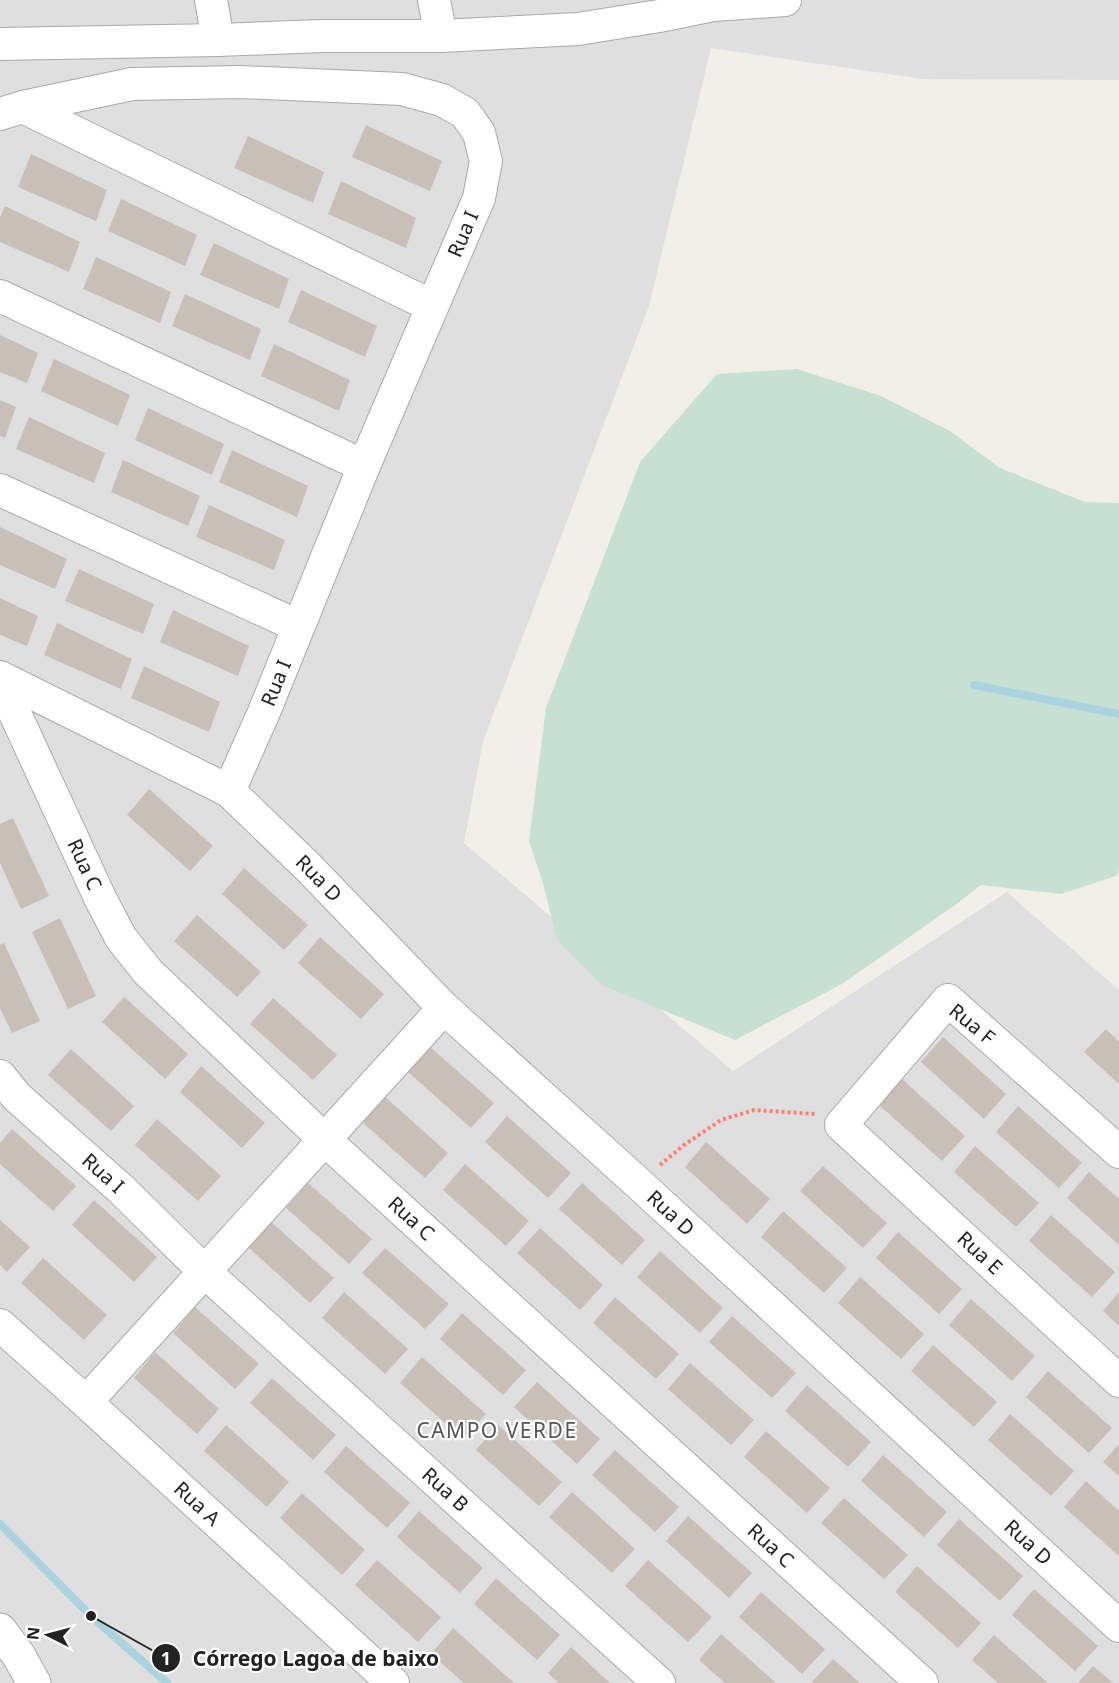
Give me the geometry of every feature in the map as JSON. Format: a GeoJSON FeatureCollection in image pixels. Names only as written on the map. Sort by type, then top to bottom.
{"type":"FeatureCollection","features":[{"type":"Feature","properties":{"kind":"street"},"geometry":{"type":"LineString","coordinates":[[211,0],[218,40]]}},
{"type":"Feature","properties":{"kind":"street"},"geometry":{"type":"LineString","coordinates":[[434,0],[441,36]]}},
{"type":"Feature","properties":{"kind":"street"},"geometry":{"type":"LineString","coordinates":[[0,44],[322,36],[441,36],[578,28],[658,8],[785,0]]}},
{"type":"Feature","properties":{"kind":"street","name":"Rua I"},"geometry":{"type":"LineString","coordinates":[[11,110],[132,84],[240,82],[402,89],[442,100],[465,113],[479,133],[486,161],[479,198],[364,466],[264,712],[229,791]]}},
{"type":"Feature","properties":{"kind":"street"},"geometry":{"type":"LineString","coordinates":[[11,110],[432,306]]}},
{"type":"Feature","properties":{"kind":"street"},"geometry":{"type":"LineString","coordinates":[[0,296],[364,466]]}},
{"type":"Feature","properties":{"kind":"street"},"geometry":{"type":"LineString","coordinates":[[0,490],[298,626]]}},
{"type":"Feature","properties":{"kind":"street","name":"Rua D"},"geometry":{"type":"LineString","coordinates":[[0,679],[229,791],[308,867],[444,1008],[638,1183],[1119,1626]]}},
{"type":"Feature","properties":{"kind":"street","name":"Rua C"},"geometry":{"type":"LineString","coordinates":[[0,679],[101,900],[121,938],[148,972],[325,1140],[922,1683]]}},
{"type":"Feature","properties":{"kind":"street","name":"Rua F"},"geometry":{"type":"LineString","coordinates":[[841,1125],[948,1000],[1119,1152]]}},
{"type":"Feature","properties":{"kind":"street"},"geometry":{"type":"LineString","coordinates":[[86,1401],[444,1008]]}},
{"type":"Feature","properties":{"kind":"street","name":"Rua I"},"geometry":{"type":"LineString","coordinates":[[0,1076],[17,1097],[122,1190],[205,1272]]}},
{"type":"Feature","properties":{"kind":"street","name":"Rua E"},"geometry":{"type":"LineString","coordinates":[[841,1125],[1119,1382]]}},
{"type":"Feature","properties":{"kind":"street","name":"Rua B"},"geometry":{"type":"LineString","coordinates":[[205,1272],[659,1683]]}},
{"type":"Feature","properties":{"kind":"street","name":"Rua A"},"geometry":{"type":"LineString","coordinates":[[0,1325],[393,1683]]}},
{"type":"Feature","properties":{"kind":"street"},"geometry":{"type":"LineString","coordinates":[[0,1630],[19,1656],[34,1683]]}},
{"type":"Feature","properties":{"kind":"path"},"geometry":{"type":"LineString","coordinates":[[638,1183],[684,1144],[721,1120],[754,1110],[825,1116],[841,1125]]}},
{"type":"Feature","properties":{"kind":"shaded area"},"geometry":{"type":"Polygon","coordinates":[[[0,0],[1119,0],[1119,80],[923,79],[711,48],[649,306],[483,741],[464,843],[733,1071],[1007,892],[1119,990],[1119,1683],[0,1683],[0,0]]]}},
{"type":"Feature","properties":{"kind":"green space"},"geometry":{"type":"Polygon","coordinates":[[[797,369],[881,396],[950,431],[1000,468],[1085,502],[1119,503],[1119,869],[1116,876],[1061,894],[981,885],[842,984],[735,1040],[602,985],[557,940],[543,883],[529,841],[546,708],[640,462],[717,374],[797,369]]]}},
{"type":"Feature","properties":{"kind":"building"},"geometry":{"type":"Polygon","coordinates":[[[366,125],[442,161],[430,191],[352,157],[366,125]]]}},
{"type":"Feature","properties":{"kind":"building"},"geometry":{"type":"Polygon","coordinates":[[[248,136],[324,172],[313,203],[234,168],[248,136]]]}},
{"type":"Feature","properties":{"kind":"building"},"geometry":{"type":"Polygon","coordinates":[[[31,154],[107,190],[96,221],[18,187],[31,154]]]}},
{"type":"Feature","properties":{"kind":"building"},"geometry":{"type":"Polygon","coordinates":[[[341,181],[416,218],[406,248],[328,214],[341,181]]]}},
{"type":"Feature","properties":{"kind":"building"},"geometry":{"type":"Polygon","coordinates":[[[121,199],[197,235],[185,266],[108,231],[121,199]]]}},
{"type":"Feature","properties":{"kind":"building"},"geometry":{"type":"Polygon","coordinates":[[[5,206],[80,242],[69,272],[0,242],[0,217],[5,206]]]}},
{"type":"Feature","properties":{"kind":"building"},"geometry":{"type":"Polygon","coordinates":[[[214,243],[289,279],[279,309],[200,275],[214,243]]]}},
{"type":"Feature","properties":{"kind":"building"},"geometry":{"type":"Polygon","coordinates":[[[96,257],[171,292],[160,323],[83,289],[96,257]]]}},
{"type":"Feature","properties":{"kind":"building"},"geometry":{"type":"Polygon","coordinates":[[[301,290],[377,326],[365,357],[288,322],[301,290]]]}},
{"type":"Feature","properties":{"kind":"building"},"geometry":{"type":"Polygon","coordinates":[[[185,294],[261,329],[250,360],[172,326],[185,294]]]}},
{"type":"Feature","properties":{"kind":"building"},"geometry":{"type":"Polygon","coordinates":[[[0,335],[38,353],[27,383],[0,372],[0,335]]]}},
{"type":"Feature","properties":{"kind":"building"},"geometry":{"type":"Polygon","coordinates":[[[274,344],[350,380],[339,411],[261,376],[274,344]]]}},
{"type":"Feature","properties":{"kind":"building"},"geometry":{"type":"Polygon","coordinates":[[[54,359],[130,395],[118,426],[41,391],[54,359]]]}},
{"type":"Feature","properties":{"kind":"building"},"geometry":{"type":"Polygon","coordinates":[[[0,400],[16,407],[5,438],[0,436],[0,400]]]}},
{"type":"Feature","properties":{"kind":"building"},"geometry":{"type":"Polygon","coordinates":[[[148,408],[224,444],[212,475],[135,440],[148,408]]]}},
{"type":"Feature","properties":{"kind":"building"},"geometry":{"type":"Polygon","coordinates":[[[29,417],[105,453],[94,483],[16,449],[29,417]]]}},
{"type":"Feature","properties":{"kind":"building"},"geometry":{"type":"Polygon","coordinates":[[[232,450],[308,486],[297,517],[219,482],[232,450]]]}},
{"type":"Feature","properties":{"kind":"building"},"geometry":{"type":"Polygon","coordinates":[[[123,460],[200,496],[188,526],[111,492],[123,460]]]}},
{"type":"Feature","properties":{"kind":"building"},"geometry":{"type":"Polygon","coordinates":[[[209,505],[285,540],[274,570],[196,537],[209,505]]]}},
{"type":"Feature","properties":{"kind":"building"},"geometry":{"type":"Polygon","coordinates":[[[0,527],[67,559],[55,589],[0,565],[0,527]]]}},
{"type":"Feature","properties":{"kind":"building"},"geometry":{"type":"Polygon","coordinates":[[[79,569],[154,604],[143,634],[65,601],[79,569]]]}},
{"type":"Feature","properties":{"kind":"building"},"geometry":{"type":"Polygon","coordinates":[[[0,598],[38,616],[27,646],[0,635],[0,598]]]}},
{"type":"Feature","properties":{"kind":"building"},"geometry":{"type":"Polygon","coordinates":[[[173,610],[249,646],[238,676],[160,642],[173,610]]]}},
{"type":"Feature","properties":{"kind":"building"},"geometry":{"type":"Polygon","coordinates":[[[57,623],[132,659],[121,689],[44,655],[57,623]]]}},
{"type":"Feature","properties":{"kind":"building"},"geometry":{"type":"Polygon","coordinates":[[[144,666],[220,702],[209,732],[131,698],[144,666]]]}},
{"type":"Feature","properties":{"kind":"building"},"geometry":{"type":"Polygon","coordinates":[[[149,789],[213,846],[190,871],[127,815],[149,789]]]}},
{"type":"Feature","properties":{"kind":"building"},"geometry":{"type":"Polygon","coordinates":[[[13,818],[49,896],[21,909],[0,863],[0,824],[13,818]]]}},
{"type":"Feature","properties":{"kind":"building"},"geometry":{"type":"Polygon","coordinates":[[[244,868],[308,925],[284,950],[222,894],[244,868]]]}},
{"type":"Feature","properties":{"kind":"building"},"geometry":{"type":"Polygon","coordinates":[[[197,915],[261,972],[237,997],[174,941],[197,915]]]}},
{"type":"Feature","properties":{"kind":"building"},"geometry":{"type":"Polygon","coordinates":[[[60,918],[96,996],[68,1009],[32,932],[60,918]]]}},
{"type":"Feature","properties":{"kind":"building"},"geometry":{"type":"Polygon","coordinates":[[[320,937],[384,994],[361,1019],[298,963],[320,937]]]}},
{"type":"Feature","properties":{"kind":"building"},"geometry":{"type":"Polygon","coordinates":[[[4,943],[40,1021],[12,1033],[0,1008],[0,945],[4,943]]]}},
{"type":"Feature","properties":{"kind":"building"},"geometry":{"type":"Polygon","coordinates":[[[124,997],[188,1054],[165,1079],[102,1022],[124,997]]]}},
{"type":"Feature","properties":{"kind":"building"},"geometry":{"type":"Polygon","coordinates":[[[273,998],[337,1055],[313,1080],[250,1024],[273,998]]]}},
{"type":"Feature","properties":{"kind":"building"},"geometry":{"type":"Polygon","coordinates":[[[1106,1029],[1119,1042],[1119,1084],[1084,1052],[1106,1029]]]}},
{"type":"Feature","properties":{"kind":"building"},"geometry":{"type":"Polygon","coordinates":[[[943,1037],[1006,1094],[984,1119],[921,1062],[943,1037]]]}},
{"type":"Feature","properties":{"kind":"building"},"geometry":{"type":"Polygon","coordinates":[[[430,1047],[494,1103],[471,1128],[408,1072],[430,1047]]]}},
{"type":"Feature","properties":{"kind":"building"},"geometry":{"type":"Polygon","coordinates":[[[71,1049],[134,1106],[111,1131],[48,1075],[71,1049]]]}},
{"type":"Feature","properties":{"kind":"building"},"geometry":{"type":"Polygon","coordinates":[[[201,1066],[265,1123],[242,1148],[180,1092],[201,1066]]]}},
{"type":"Feature","properties":{"kind":"building"},"geometry":{"type":"Polygon","coordinates":[[[902,1079],[965,1136],[942,1161],[879,1105],[902,1079]]]}},
{"type":"Feature","properties":{"kind":"building"},"geometry":{"type":"Polygon","coordinates":[[[384,1096],[448,1153],[425,1178],[362,1122],[384,1096]]]}},
{"type":"Feature","properties":{"kind":"building"},"geometry":{"type":"Polygon","coordinates":[[[1018,1106],[1082,1163],[1059,1188],[996,1132],[1018,1106]]]}},
{"type":"Feature","properties":{"kind":"building"},"geometry":{"type":"Polygon","coordinates":[[[507,1116],[571,1173],[548,1198],[485,1142],[507,1116]]]}},
{"type":"Feature","properties":{"kind":"building"},"geometry":{"type":"Polygon","coordinates":[[[157,1119],[221,1176],[198,1201],[135,1145],[157,1119]]]}},
{"type":"Feature","properties":{"kind":"building"},"geometry":{"type":"Polygon","coordinates":[[[12,1129],[76,1186],[53,1211],[0,1164],[0,1143],[12,1129]]]}},
{"type":"Feature","properties":{"kind":"building"},"geometry":{"type":"Polygon","coordinates":[[[706,1142],[770,1199],[747,1224],[685,1167],[706,1142]]]}},
{"type":"Feature","properties":{"kind":"building"},"geometry":{"type":"Polygon","coordinates":[[[975,1146],[1039,1203],[1016,1227],[954,1172],[975,1146]]]}},
{"type":"Feature","properties":{"kind":"building"},"geometry":{"type":"Polygon","coordinates":[[[465,1164],[529,1221],[506,1246],[443,1190],[465,1164]]]}},
{"type":"Feature","properties":{"kind":"building"},"geometry":{"type":"Polygon","coordinates":[[[823,1166],[887,1223],[863,1248],[800,1191],[823,1166]]]}},
{"type":"Feature","properties":{"kind":"building"},"geometry":{"type":"Polygon","coordinates":[[[1089,1172],[1119,1199],[1119,1245],[1067,1198],[1089,1172]]]}},
{"type":"Feature","properties":{"kind":"building"},"geometry":{"type":"Polygon","coordinates":[[[308,1183],[372,1239],[349,1264],[286,1208],[308,1183]]]}},
{"type":"Feature","properties":{"kind":"building"},"geometry":{"type":"Polygon","coordinates":[[[582,1183],[645,1240],[622,1265],[559,1209],[582,1183]]]}},
{"type":"Feature","properties":{"kind":"building"},"geometry":{"type":"Polygon","coordinates":[[[94,1200],[157,1257],[134,1282],[72,1225],[94,1200]]]}},
{"type":"Feature","properties":{"kind":"building"},"geometry":{"type":"Polygon","coordinates":[[[783,1211],[847,1268],[824,1293],[761,1237],[783,1211]]]}},
{"type":"Feature","properties":{"kind":"building"},"geometry":{"type":"Polygon","coordinates":[[[1051,1215],[1115,1272],[1092,1297],[1029,1241],[1051,1215]]]}},
{"type":"Feature","properties":{"kind":"building"},"geometry":{"type":"Polygon","coordinates":[[[0,1220],[30,1247],[7,1272],[0,1265],[0,1220]]]}},
{"type":"Feature","properties":{"kind":"building"},"geometry":{"type":"Polygon","coordinates":[[[270,1221],[334,1278],[310,1303],[248,1247],[270,1221]]]}},
{"type":"Feature","properties":{"kind":"building"},"geometry":{"type":"Polygon","coordinates":[[[540,1228],[603,1285],[580,1310],[517,1253],[540,1228]]]}},
{"type":"Feature","properties":{"kind":"building"},"geometry":{"type":"Polygon","coordinates":[[[898,1232],[962,1289],[939,1314],[876,1258],[898,1232]]]}},
{"type":"Feature","properties":{"kind":"building"},"geometry":{"type":"Polygon","coordinates":[[[385,1248],[449,1304],[425,1329],[362,1273],[385,1248]]]}},
{"type":"Feature","properties":{"kind":"building"},"geometry":{"type":"Polygon","coordinates":[[[660,1251],[723,1308],[700,1333],[637,1277],[660,1251]]]}},
{"type":"Feature","properties":{"kind":"building"},"geometry":{"type":"Polygon","coordinates":[[[43,1258],[107,1315],[84,1340],[21,1283],[43,1258]]]}},
{"type":"Feature","properties":{"kind":"building"},"geometry":{"type":"Polygon","coordinates":[[[860,1277],[924,1334],[901,1359],[838,1303],[860,1277]]]}},
{"type":"Feature","properties":{"kind":"building"},"geometry":{"type":"Polygon","coordinates":[[[344,1292],[408,1349],[385,1374],[322,1318],[344,1292]]]}},
{"type":"Feature","properties":{"kind":"building"},"geometry":{"type":"Polygon","coordinates":[[[1119,1292],[1119,1326],[1103,1311],[1119,1292]]]}},
{"type":"Feature","properties":{"kind":"building"},"geometry":{"type":"Polygon","coordinates":[[[615,1297],[679,1354],[656,1379],[593,1323],[615,1297]]]}},
{"type":"Feature","properties":{"kind":"building"},"geometry":{"type":"Polygon","coordinates":[[[971,1299],[1035,1356],[1012,1381],[949,1325],[971,1299]]]}},
{"type":"Feature","properties":{"kind":"building"},"geometry":{"type":"Polygon","coordinates":[[[195,1307],[259,1364],[235,1389],[173,1333],[195,1307]]]}},
{"type":"Feature","properties":{"kind":"building"},"geometry":{"type":"Polygon","coordinates":[[[462,1313],[526,1370],[503,1395],[440,1339],[462,1313]]]}},
{"type":"Feature","properties":{"kind":"building"},"geometry":{"type":"Polygon","coordinates":[[[732,1316],[796,1373],[772,1398],[709,1342],[732,1316]]]}},
{"type":"Feature","properties":{"kind":"building"},"geometry":{"type":"Polygon","coordinates":[[[933,1345],[997,1402],[974,1427],[911,1371],[933,1345]]]}},
{"type":"Feature","properties":{"kind":"building"},"geometry":{"type":"Polygon","coordinates":[[[155,1352],[219,1409],[197,1434],[134,1378],[155,1352]]]}},
{"type":"Feature","properties":{"kind":"building"},"geometry":{"type":"Polygon","coordinates":[[[422,1357],[486,1414],[463,1439],[400,1383],[422,1357]]]}},
{"type":"Feature","properties":{"kind":"building"},"geometry":{"type":"Polygon","coordinates":[[[690,1363],[754,1420],[731,1445],[668,1389],[690,1363]]]}},
{"type":"Feature","properties":{"kind":"building"},"geometry":{"type":"Polygon","coordinates":[[[1048,1371],[1112,1428],[1089,1453],[1026,1397],[1048,1371]]]}},
{"type":"Feature","properties":{"kind":"building"},"geometry":{"type":"Polygon","coordinates":[[[272,1378],[336,1435],[313,1460],[250,1403],[272,1378]]]}},
{"type":"Feature","properties":{"kind":"building"},"geometry":{"type":"Polygon","coordinates":[[[537,1382],[600,1439],[577,1464],[514,1407],[537,1382]]]}},
{"type":"Feature","properties":{"kind":"building"},"geometry":{"type":"Polygon","coordinates":[[[807,1385],[871,1442],[848,1467],[785,1411],[807,1385]]]}},
{"type":"Feature","properties":{"kind":"building"},"geometry":{"type":"Polygon","coordinates":[[[1010,1414],[1074,1471],[1051,1496],[988,1440],[1010,1414]]]}},
{"type":"Feature","properties":{"kind":"building"},"geometry":{"type":"Polygon","coordinates":[[[226,1425],[289,1482],[267,1507],[204,1451],[226,1425]]]}},
{"type":"Feature","properties":{"kind":"building"},"geometry":{"type":"Polygon","coordinates":[[[498,1425],[562,1482],[539,1506],[476,1450],[498,1425]]]}},
{"type":"Feature","properties":{"kind":"building"},"geometry":{"type":"Polygon","coordinates":[[[766,1431],[830,1488],[807,1513],[744,1457],[766,1431]]]}},
{"type":"Feature","properties":{"kind":"building"},"geometry":{"type":"Polygon","coordinates":[[[1119,1444],[1119,1476],[1103,1462],[1119,1444]]]}},
{"type":"Feature","properties":{"kind":"building"},"geometry":{"type":"Polygon","coordinates":[[[346,1446],[410,1503],[387,1528],[324,1472],[346,1446]]]}},
{"type":"Feature","properties":{"kind":"building"},"geometry":{"type":"Polygon","coordinates":[[[615,1450],[679,1507],[655,1532],[592,1475],[615,1450]]]}},
{"type":"Feature","properties":{"kind":"building"},"geometry":{"type":"Polygon","coordinates":[[[883,1455],[947,1512],[924,1537],[861,1481],[883,1455]]]}},
{"type":"Feature","properties":{"kind":"building"},"geometry":{"type":"Polygon","coordinates":[[[1086,1481],[1119,1511],[1119,1556],[1064,1507],[1086,1481]]]}},
{"type":"Feature","properties":{"kind":"building"},"geometry":{"type":"Polygon","coordinates":[[[572,1492],[635,1549],[612,1573],[549,1517],[572,1492]]]}},
{"type":"Feature","properties":{"kind":"building"},"geometry":{"type":"Polygon","coordinates":[[[302,1493],[365,1550],[342,1575],[280,1518],[302,1493]]]}},
{"type":"Feature","properties":{"kind":"building"},"geometry":{"type":"Polygon","coordinates":[[[844,1498],[908,1555],[884,1579],[821,1523],[844,1498]]]}},
{"type":"Feature","properties":{"kind":"building"},"geometry":{"type":"Polygon","coordinates":[[[419,1511],[483,1568],[460,1593],[397,1537],[419,1511]]]}},
{"type":"Feature","properties":{"kind":"building"},"geometry":{"type":"Polygon","coordinates":[[[688,1516],[752,1573],[729,1598],[666,1541],[688,1516]]]}},
{"type":"Feature","properties":{"kind":"building"},"geometry":{"type":"Polygon","coordinates":[[[959,1519],[1023,1576],[1000,1601],[937,1545],[959,1519]]]}},
{"type":"Feature","properties":{"kind":"building"},"geometry":{"type":"Polygon","coordinates":[[[377,1560],[441,1617],[418,1642],[355,1585],[377,1560]]]}},
{"type":"Feature","properties":{"kind":"building"},"geometry":{"type":"Polygon","coordinates":[[[648,1560],[712,1617],[688,1642],[625,1586],[648,1560]]]}},
{"type":"Feature","properties":{"kind":"building"},"geometry":{"type":"Polygon","coordinates":[[[917,1566],[981,1623],[958,1648],[895,1592],[917,1566]]]}},
{"type":"Feature","properties":{"kind":"building"},"geometry":{"type":"Polygon","coordinates":[[[496,1578],[560,1635],[537,1660],[474,1604],[496,1578]]]}},
{"type":"Feature","properties":{"kind":"building"},"geometry":{"type":"Polygon","coordinates":[[[1034,1589],[1098,1646],[1075,1671],[1012,1615],[1034,1589]]]}},
{"type":"Feature","properties":{"kind":"building"},"geometry":{"type":"Polygon","coordinates":[[[761,1592],[825,1649],[802,1674],[739,1617],[761,1592]]]}},
{"type":"Feature","properties":{"kind":"building"},"geometry":{"type":"Polygon","coordinates":[[[453,1628],[514,1683],[464,1683],[431,1654],[453,1628]]]}},
{"type":"Feature","properties":{"kind":"building"},"geometry":{"type":"Polygon","coordinates":[[[721,1634],[776,1683],[725,1683],[699,1660],[721,1634]]]}},
{"type":"Feature","properties":{"kind":"building"},"geometry":{"type":"Polygon","coordinates":[[[994,1635],[1048,1683],[998,1683],[972,1660],[994,1635]]]}},
{"type":"Feature","properties":{"kind":"building"},"geometry":{"type":"Polygon","coordinates":[[[571,1647],[610,1683],[559,1683],[548,1673],[571,1647]]]}},
{"type":"Feature","properties":{"kind":"building"},"geometry":{"type":"Polygon","coordinates":[[[833,1659],[860,1683],[813,1683],[833,1659]]]}},
{"type":"Feature","properties":{"kind":"building"},"geometry":{"type":"Polygon","coordinates":[[[1093,1666],[1113,1683],[1078,1683],[1093,1666]]]}},
{"type":"Feature","properties":{"kind":"waterway"},"geometry":{"type":"LineString","coordinates":[[974,685],[1119,714]]}},
{"type":"Feature","properties":{"kind":"waterway"},"geometry":{"type":"LineString","coordinates":[[0,1524],[91,1616],[167,1683]]}},
{"type":"Feature","properties":{"kind":"place","name":"Córrego Lagoa de baixo"},"geometry":{"type":"Point","coordinates":[91,1616]}},
{"type":"Feature","properties":{"kind":"district","name":"CAMPO VERDE"},"geometry":{"type":"Point","coordinates":[497,1431]}}]}
